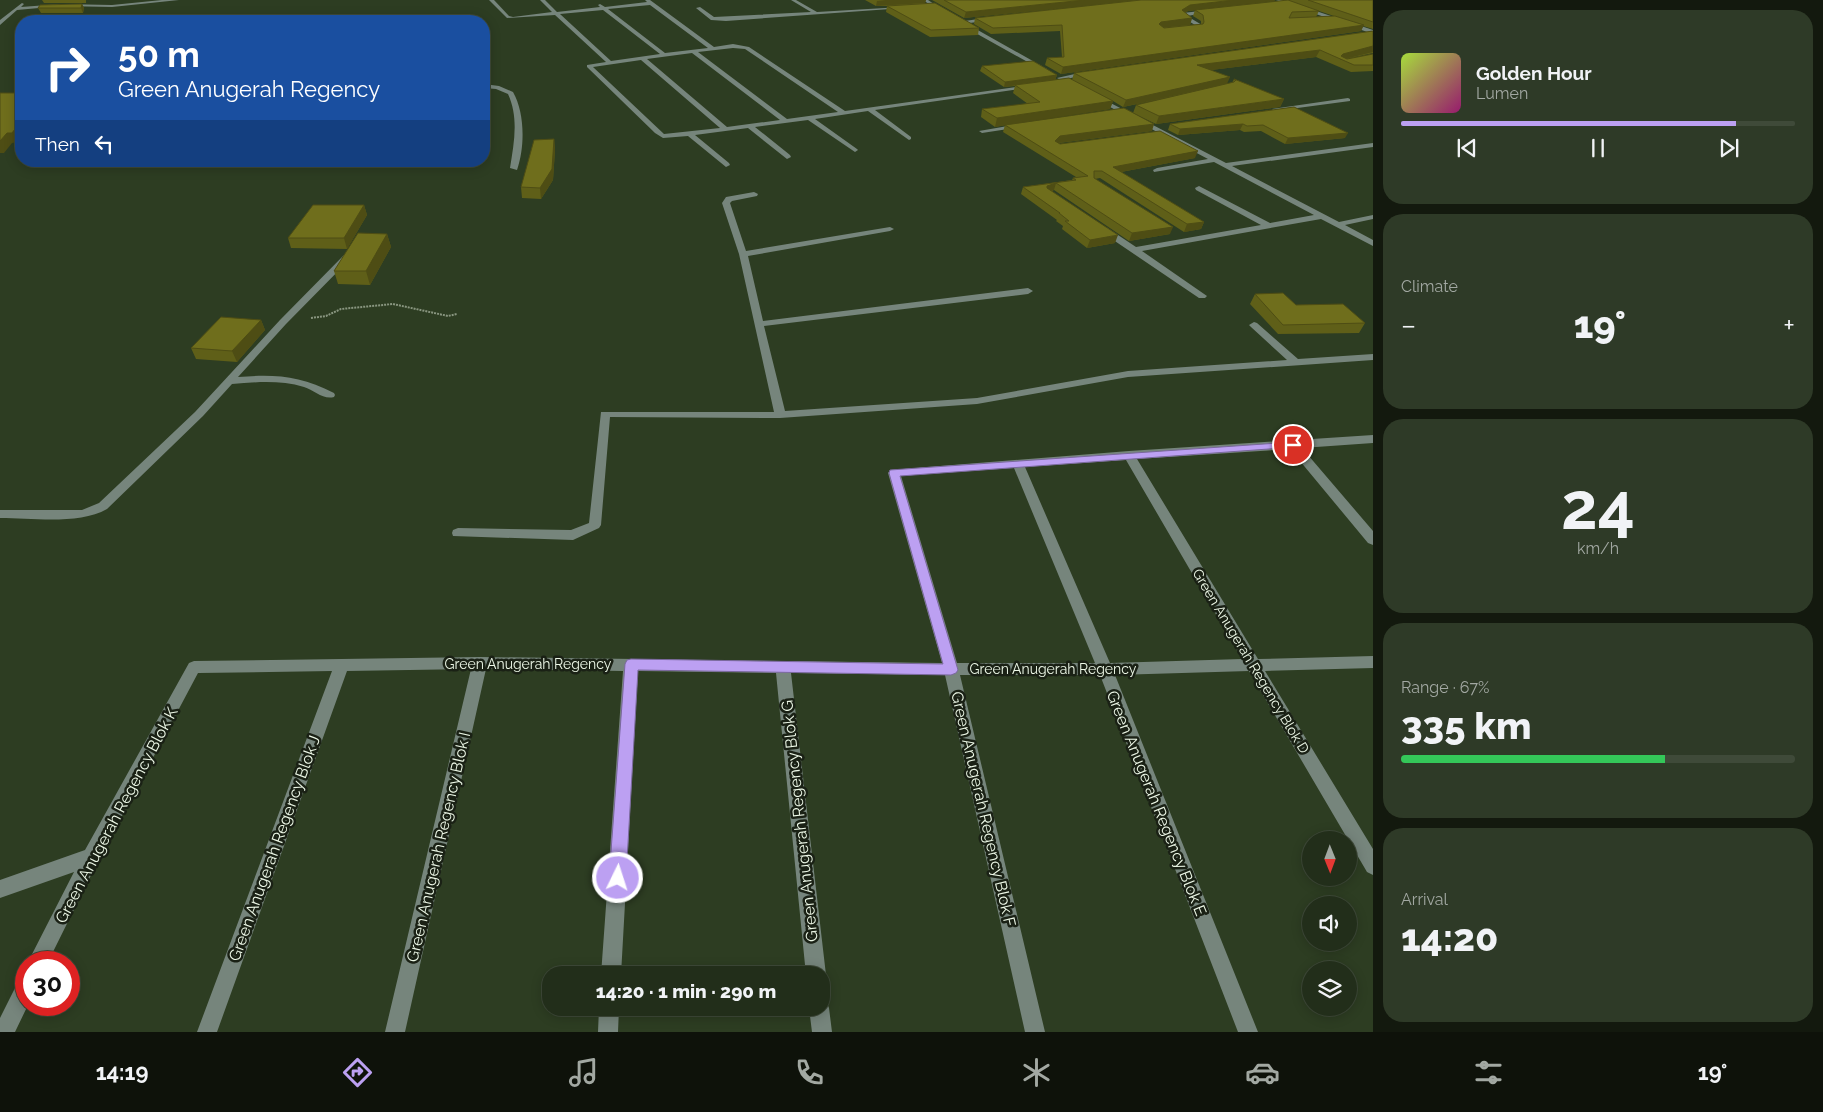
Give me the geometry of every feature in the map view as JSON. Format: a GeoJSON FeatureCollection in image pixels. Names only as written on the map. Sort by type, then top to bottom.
{"type":"FeatureCollection","features":[{"type":"Feature","properties":{"kind":"street"},"geometry":{"type":"LineString","coordinates":[[0,23],[26,0]]}},
{"type":"Feature","properties":{"kind":"street"},"geometry":{"type":"LineString","coordinates":[[17,9],[61,5],[112,6],[177,0]]}},
{"type":"Feature","properties":{"kind":"street"},"geometry":{"type":"LineString","coordinates":[[491,0],[507,16],[514,18],[649,2],[712,48]]}},
{"type":"Feature","properties":{"kind":"street"},"geometry":{"type":"LineString","coordinates":[[542,0],[609,62]]}},
{"type":"Feature","properties":{"kind":"street"},"geometry":{"type":"LineString","coordinates":[[593,0],[663,54]]}},
{"type":"Feature","properties":{"kind":"street"},"geometry":{"type":"LineString","coordinates":[[793,0],[816,13]]}},
{"type":"Feature","properties":{"kind":"street"},"geometry":{"type":"LineString","coordinates":[[1278,2],[1373,32]]}},
{"type":"Feature","properties":{"kind":"street"},"geometry":{"type":"LineString","coordinates":[[925,3],[948,14]]}},
{"type":"Feature","properties":{"kind":"street"},"geometry":{"type":"LineString","coordinates":[[698,8],[713,19],[905,8]]}},
{"type":"Feature","properties":{"kind":"street"},"geometry":{"type":"LineString","coordinates":[[1181,29],[1200,26],[1184,16],[1185,14],[1212,11]]}},
{"type":"Feature","properties":{"kind":"street"},"geometry":{"type":"LineString","coordinates":[[954,18],[1059,81],[1068,82],[1085,91]]}},
{"type":"Feature","properties":{"kind":"street"},"geometry":{"type":"LineString","coordinates":[[961,22],[996,18]]}},
{"type":"Feature","properties":{"kind":"street"},"geometry":{"type":"LineString","coordinates":[[1316,20],[1334,19]]}},
{"type":"Feature","properties":{"kind":"street"},"geometry":{"type":"LineString","coordinates":[[1355,35],[1373,32]]}},
{"type":"Feature","properties":{"kind":"street"},"geometry":{"type":"LineString","coordinates":[[843,112],[747,48],[734,46],[712,48],[589,66],[663,136],[690,134],[1039,86]]}},
{"type":"Feature","properties":{"kind":"street"},"geometry":{"type":"LineString","coordinates":[[693,51],[785,120]]}},
{"type":"Feature","properties":{"kind":"street"},"geometry":{"type":"LineString","coordinates":[[641,57],[725,129]]}},
{"type":"Feature","properties":{"kind":"street"},"geometry":{"type":"LineString","coordinates":[[1059,81],[1092,73]]}},
{"type":"Feature","properties":{"kind":"street"},"geometry":{"type":"LineString","coordinates":[[490,86],[497,87],[511,93],[516,102],[520,120],[514,168]]}},
{"type":"Feature","properties":{"kind":"street"},"geometry":{"type":"LineString","coordinates":[[1093,96],[1156,128],[1166,130],[1216,160],[1373,243]]}},
{"type":"Feature","properties":{"kind":"street"},"geometry":{"type":"LineString","coordinates":[[1270,110],[1348,100]]}},
{"type":"Feature","properties":{"kind":"street"},"geometry":{"type":"LineString","coordinates":[[869,109],[908,138]]}},
{"type":"Feature","properties":{"kind":"street"},"geometry":{"type":"LineString","coordinates":[[1113,112],[1131,109]]}},
{"type":"Feature","properties":{"kind":"street"},"geometry":{"type":"LineString","coordinates":[[809,117],[855,150]]}},
{"type":"Feature","properties":{"kind":"street"},"geometry":{"type":"LineString","coordinates":[[749,125],[787,157]]}},
{"type":"Feature","properties":{"kind":"street"},"geometry":{"type":"LineString","coordinates":[[982,131],[1031,125]]}},
{"type":"Feature","properties":{"kind":"street"},"geometry":{"type":"LineString","coordinates":[[1147,136],[1166,130]]}},
{"type":"Feature","properties":{"kind":"street"},"geometry":{"type":"LineString","coordinates":[[690,134],[726,165]]}},
{"type":"Feature","properties":{"kind":"street"},"geometry":{"type":"LineString","coordinates":[[1226,165],[1373,145]]}},
{"type":"Feature","properties":{"kind":"street"},"geometry":{"type":"LineString","coordinates":[[1157,170],[1216,160]]}},
{"type":"Feature","properties":{"kind":"street"},"geometry":{"type":"LineString","coordinates":[[1199,188],[1266,225]]}},
{"type":"Feature","properties":{"kind":"street"},"geometry":{"type":"LineString","coordinates":[[754,194],[728,199],[726,202],[743,254],[780,415]]}},
{"type":"Feature","properties":{"kind":"street"},"geometry":{"type":"LineString","coordinates":[[1135,250],[1186,239],[1324,216]]}},
{"type":"Feature","properties":{"kind":"street"},"geometry":{"type":"LineString","coordinates":[[1339,224],[1373,218]]}},
{"type":"Feature","properties":{"kind":"street"},"geometry":{"type":"LineString","coordinates":[[1096,224],[1202,296]]}},
{"type":"Feature","properties":{"kind":"street"},"geometry":{"type":"LineString","coordinates":[[743,254],[890,229]]}},
{"type":"Feature","properties":{"kind":"street"},"geometry":{"type":"LineString","coordinates":[[1178,234],[1186,239]]}},
{"type":"Feature","properties":{"kind":"street"},"geometry":{"type":"LineString","coordinates":[[0,514],[66,515],[94,511],[103,506],[199,414],[283,322],[352,251]]}},
{"type":"Feature","properties":{"kind":"street"},"geometry":{"type":"LineString","coordinates":[[758,324],[1028,291]]}},
{"type":"Feature","properties":{"kind":"street"},"geometry":{"type":"LineString","coordinates":[[1254,325],[1294,361]]}},
{"type":"Feature","properties":{"kind":"street"},"geometry":{"type":"LineString","coordinates":[[458,533],[573,535],[595,525],[604,414],[780,415],[977,401],[1128,374],[1373,357]]}},
{"type":"Feature","properties":{"kind":"street"},"geometry":{"type":"LineString","coordinates":[[228,381],[269,378],[306,384],[330,395]]}},
{"type":"Feature","properties":{"kind":"street"},"geometry":{"type":"LineString","coordinates":[[1018,464],[1373,439]]}},
{"type":"Feature","properties":{"kind":"street"},"geometry":{"type":"LineString","coordinates":[[1293,445],[1373,540]]}},
{"type":"Feature","properties":{"kind":"street","name":"Green Anugerah Regency Blok D"},"geometry":{"type":"LineString","coordinates":[[1129,455],[1373,866]]}},
{"type":"Feature","properties":{"kind":"street","name":"Green Anugerah Regency Blok F"},"geometry":{"type":"LineString","coordinates":[[1018,464],[894,473],[951,670],[1035,1032]]}},
{"type":"Feature","properties":{"kind":"street","name":"Green Anugerah Regency Blok E"},"geometry":{"type":"LineString","coordinates":[[1018,464],[1105,669],[1248,1032]]}},
{"type":"Feature","properties":{"kind":"street","name":"Green Anugerah Regency"},"geometry":{"type":"LineString","coordinates":[[194,667],[480,663],[951,670],[1105,669],[1373,662]]}},
{"type":"Feature","properties":{"kind":"street","name":"Green Anugerah Regency Blok I"},"geometry":{"type":"LineString","coordinates":[[395,1032],[480,663]]}},
{"type":"Feature","properties":{"kind":"street","name":"Green Anugerah Regency Blok J"},"geometry":{"type":"LineString","coordinates":[[207,1032],[342,664]]}},
{"type":"Feature","properties":{"kind":"street"},"geometry":{"type":"LineString","coordinates":[[612,966],[631,664]]}},
{"type":"Feature","properties":{"kind":"street","name":"Green Anugerah Regency Blok K"},"geometry":{"type":"LineString","coordinates":[[44,951],[91,857],[194,667]]}},
{"type":"Feature","properties":{"kind":"street","name":"Green Anugerah Regency Blok G"},"geometry":{"type":"LineString","coordinates":[[783,667],[815,966]]}},
{"type":"Feature","properties":{"kind":"street"},"geometry":{"type":"LineString","coordinates":[[0,889],[91,857]]}},
{"type":"Feature","properties":{"kind":"street"},"geometry":{"type":"LineString","coordinates":[[4,1032],[15,1010]]}},
{"type":"Feature","properties":{"kind":"street"},"geometry":{"type":"LineString","coordinates":[[608,1032],[609,1016]]}},
{"type":"Feature","properties":{"kind":"street"},"geometry":{"type":"LineString","coordinates":[[820,1016],[822,1032]]}},
{"type":"Feature","properties":{"kind":"path"},"geometry":{"type":"LineString","coordinates":[[283,322],[326,316],[341,309],[393,304],[448,316],[457,314]]}},
{"type":"Feature","properties":{"kind":"building"},"geometry":{"type":"Polygon","coordinates":[[[944,0],[1085,0],[966,12],[944,0]]]}},
{"type":"Feature","properties":{"kind":"building"},"geometry":{"type":"Polygon","coordinates":[[[1141,0],[1234,0],[1190,5],[1182,10],[1192,18],[1161,22],[1159,24],[1164,28],[1203,24],[1203,15],[1195,10],[1288,0],[1319,11],[1292,12],[1289,18],[1335,16],[1364,25],[1063,67],[1047,58],[1064,57],[1062,25],[993,28],[975,18],[1141,0]]]}},
{"type":"Feature","properties":{"kind":"building"},"geometry":{"type":"Polygon","coordinates":[[[1308,0],[1373,0],[1373,22],[1308,0]]]}},
{"type":"Feature","properties":{"kind":"building"},"geometry":{"type":"Polygon","coordinates":[[[935,3],[979,28],[931,30],[887,6],[935,3]]]}},
{"type":"Feature","properties":{"kind":"building"},"geometry":{"type":"Polygon","coordinates":[[[82,4],[81,8],[38,8],[40,5],[82,4]]]}},
{"type":"Feature","properties":{"kind":"building"},"geometry":{"type":"Polygon","coordinates":[[[1373,31],[1373,46],[1341,56],[1347,59],[1373,54],[1373,65],[1354,65],[1320,50],[1197,65],[1230,77],[1126,100],[1074,73],[1373,31]]]}},
{"type":"Feature","properties":{"kind":"building"},"geometry":{"type":"Polygon","coordinates":[[[1033,61],[1057,75],[1005,82],[982,66],[1033,61]]]}},
{"type":"Feature","properties":{"kind":"building"},"geometry":{"type":"Polygon","coordinates":[[[1069,78],[1113,101],[997,118],[982,109],[1040,102],[1015,85],[1069,78]]]}},
{"type":"Feature","properties":{"kind":"building"},"geometry":{"type":"Polygon","coordinates":[[[1234,79],[1284,99],[1159,116],[1136,105],[1234,82],[1236,80],[1234,79]]]}},
{"type":"Feature","properties":{"kind":"building"},"geometry":{"type":"Polygon","coordinates":[[[0,93],[15,93],[15,129],[12,133],[7,133],[0,141],[0,93]]]}},
{"type":"Feature","properties":{"kind":"building"},"geometry":{"type":"Polygon","coordinates":[[[1294,107],[1348,133],[1288,138],[1263,125],[1247,126],[1243,124],[1180,129],[1170,124],[1294,107]]]}},
{"type":"Feature","properties":{"kind":"building"},"geometry":{"type":"Polygon","coordinates":[[[1124,108],[1154,124],[1060,136],[1055,141],[1060,144],[1160,131],[1198,151],[1113,167],[1204,222],[1187,224],[1102,171],[1094,171],[1094,178],[1173,227],[1132,233],[1056,183],[1047,186],[1047,188],[1118,235],[1090,240],[1065,221],[1069,221],[1060,213],[1023,187],[1076,180],[1073,178],[1088,176],[1005,125],[1124,108]]]}},
{"type":"Feature","properties":{"kind":"building"},"geometry":{"type":"Polygon","coordinates":[[[554,139],[552,169],[540,188],[521,187],[534,140],[554,139]]]}},
{"type":"Feature","properties":{"kind":"building"},"geometry":{"type":"Polygon","coordinates":[[[313,205],[364,205],[344,238],[288,238],[313,205]]]}},
{"type":"Feature","properties":{"kind":"building"},"geometry":{"type":"Polygon","coordinates":[[[358,233],[387,234],[366,271],[334,271],[358,233]]]}},
{"type":"Feature","properties":{"kind":"building"},"geometry":{"type":"Polygon","coordinates":[[[1283,293],[1296,305],[1343,304],[1365,323],[1283,325],[1255,294],[1283,293]]]}},
{"type":"Feature","properties":{"kind":"building"},"geometry":{"type":"Polygon","coordinates":[[[221,317],[261,320],[232,351],[191,348],[221,317]]]}},
{"type":"Feature","properties":{"kind":"route"},"geometry":{"type":"LineString","coordinates":[[618,878],[631,664],[951,670],[894,473],[1129,455],[1293,445]]}}]}
